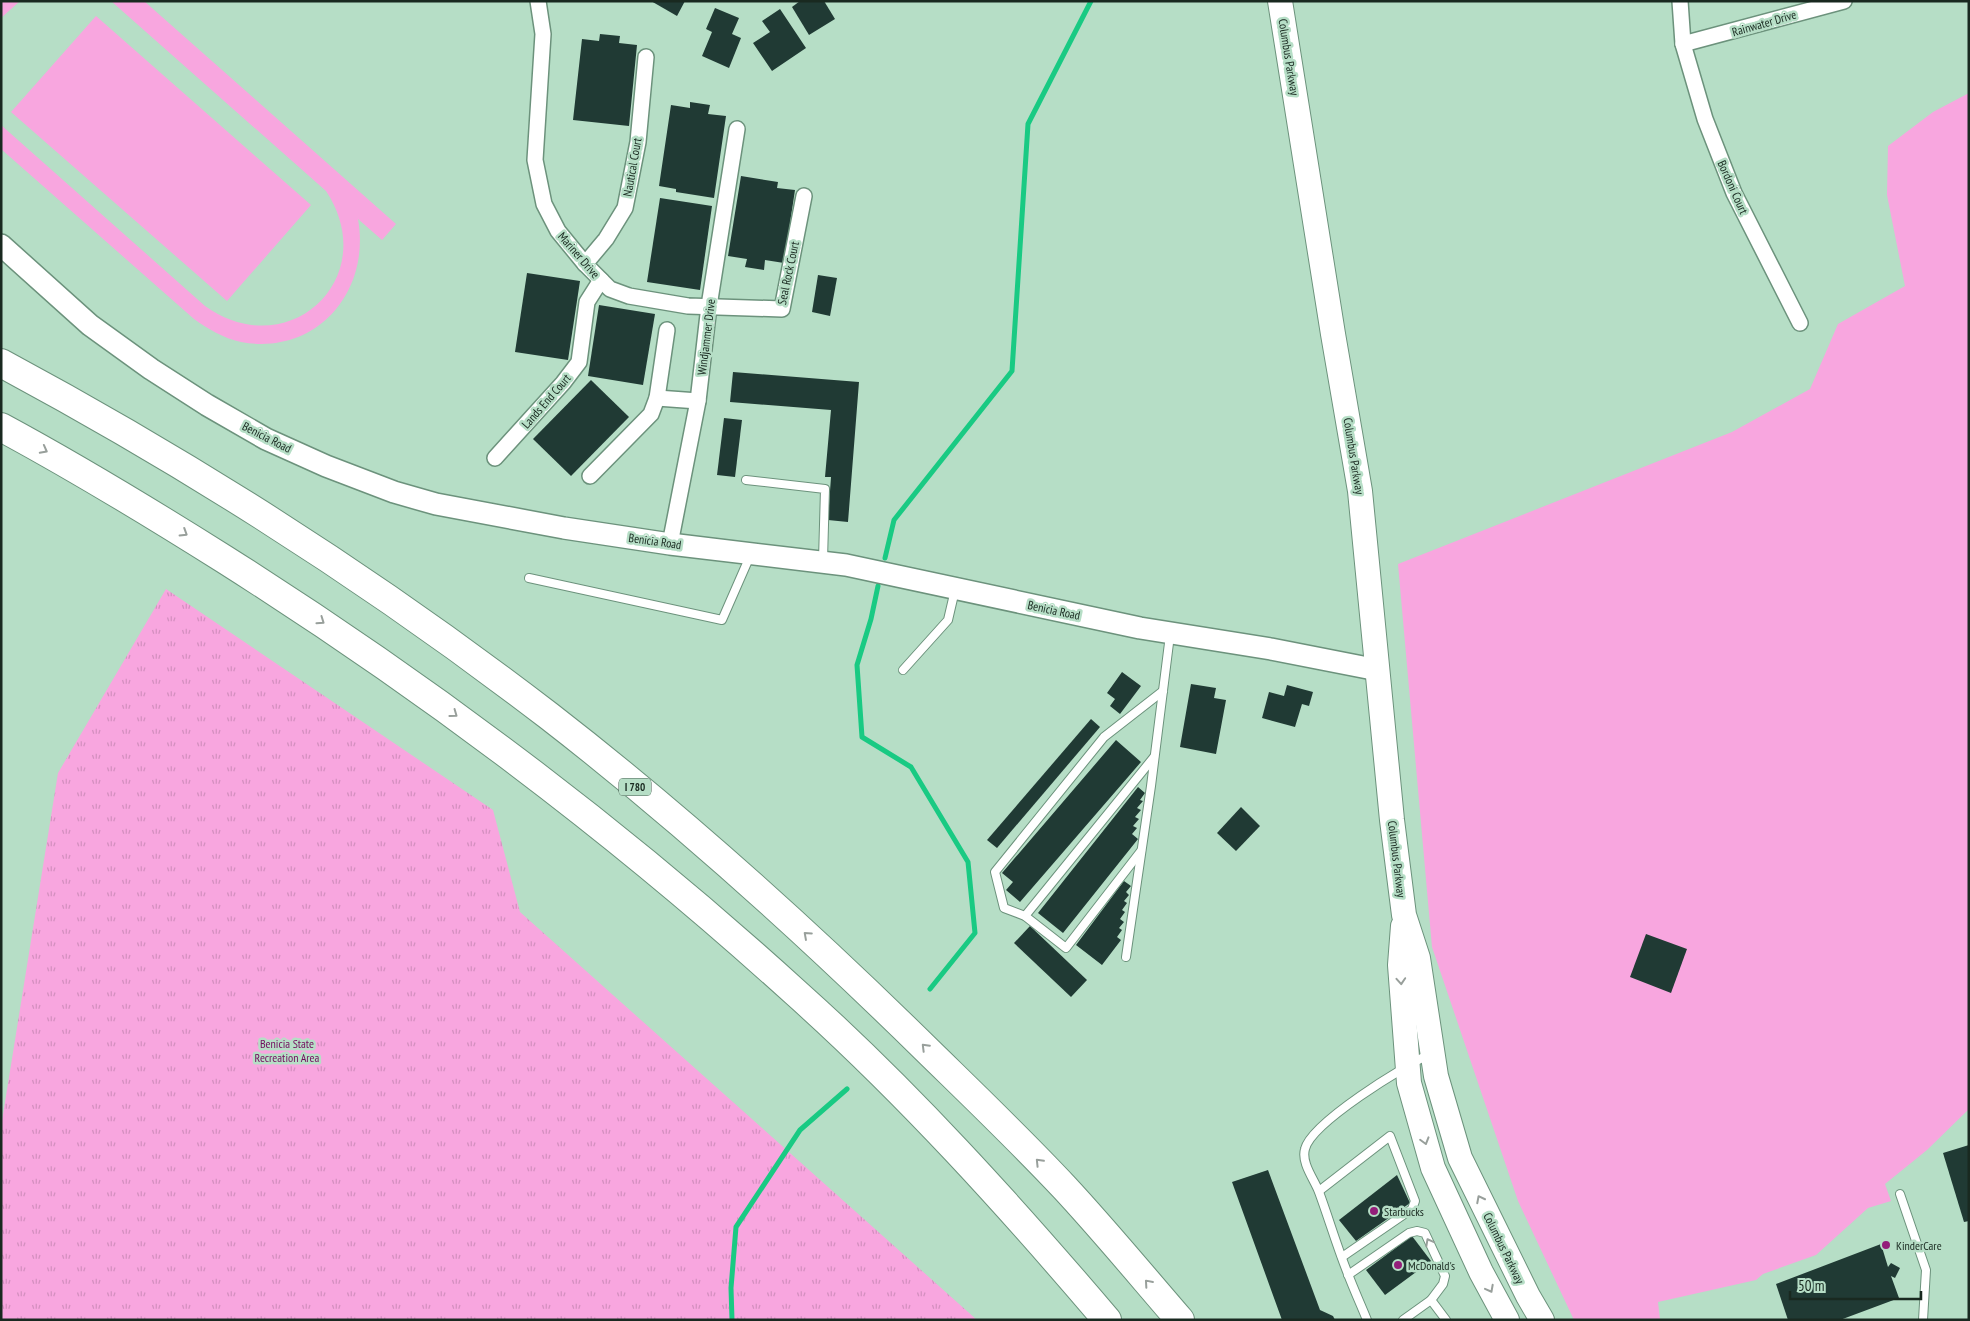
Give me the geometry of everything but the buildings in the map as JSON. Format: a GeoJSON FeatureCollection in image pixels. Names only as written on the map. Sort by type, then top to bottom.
{"type":"FeatureCollection","features":[{"type":"Feature","properties":{"kind":"highway","name":"I 780"},"geometry":{"type":"LineString","coordinates":[[1,363],[104,420],[205,480],[321,554],[451,644],[550,717],[707,846],[833,958],[995,1116],[1064,1188],[1180,1320]]}},
{"type":"Feature","properties":{"kind":"highway"},"geometry":{"type":"LineString","coordinates":[[1,427],[63,460],[313,615],[487,738],[683,893],[797,993],[863,1056],[969,1164],[1107,1320]]}},
{"type":"Feature","properties":{"kind":"main road","name":"Columbus Parkway"},"geometry":{"type":"LineString","coordinates":[[1280,1],[1360,491],[1392,820],[1404,915],[1418,958],[1436,1076],[1460,1158],[1528,1296],[1542,1320]]}},
{"type":"Feature","properties":{"kind":"main road","name":"Benicia Road"},"geometry":{"type":"LineString","coordinates":[[1,245],[90,325],[151,369],[266,439],[394,492],[436,504],[564,528],[670,544],[846,565],[955,590],[1170,633],[1378,670]]}},
{"type":"Feature","properties":{"kind":"main road","name":"Columbus Parkway"},"geometry":{"type":"LineString","coordinates":[[1404,915],[1400,965],[1409,1083],[1433,1168],[1481,1272],[1507,1320]]}},
{"type":"Feature","properties":{"kind":"street","name":"Mariner Drive"},"geometry":{"type":"LineString","coordinates":[[538,1],[543,34],[535,160],[544,204],[558,231],[585,264],[610,289],[629,296],[688,306],[709,306]]}},
{"type":"Feature","properties":{"kind":"street","name":"Bordoni Court"},"geometry":{"type":"LineString","coordinates":[[1680,1],[1683,44],[1705,119],[1734,193],[1800,323]]}},
{"type":"Feature","properties":{"kind":"street","name":"Rainwater Drive"},"geometry":{"type":"LineString","coordinates":[[1683,44],[1844,1]]}},
{"type":"Feature","properties":{"kind":"street","name":"Nautical Court"},"geometry":{"type":"LineString","coordinates":[[585,264],[606,239],[625,208],[638,142],[646,57]]}},
{"type":"Feature","properties":{"kind":"street","name":"Windjammer Drive"},"geometry":{"type":"LineString","coordinates":[[670,544],[698,401],[709,306],[737,129]]}},
{"type":"Feature","properties":{"kind":"street","name":"Seal Rock Court"},"geometry":{"type":"LineString","coordinates":[[709,306],[782,309],[804,196]]}},
{"type":"Feature","properties":{"kind":"street","name":"Lands End Court"},"geometry":{"type":"LineString","coordinates":[[495,458],[563,383],[579,362],[587,302],[601,280]]}},
{"type":"Feature","properties":{"kind":"street"},"geometry":{"type":"LineString","coordinates":[[590,476],[651,414],[657,398],[667,330]]}},
{"type":"Feature","properties":{"kind":"street"},"geometry":{"type":"LineString","coordinates":[[657,398],[698,401]]}},
{"type":"Feature","properties":{"kind":"lane"},"geometry":{"type":"LineString","coordinates":[[746,480],[825,489],[822,562]]}},
{"type":"Feature","properties":{"kind":"lane"},"geometry":{"type":"LineString","coordinates":[[529,578],[722,620],[751,554]]}},
{"type":"Feature","properties":{"kind":"lane"},"geometry":{"type":"LineString","coordinates":[[903,670],[948,620],[955,590]]}},
{"type":"Feature","properties":{"kind":"lane"},"geometry":{"type":"LineString","coordinates":[[1126,957],[1155,756],[1170,633]]}},
{"type":"Feature","properties":{"kind":"lane"},"geometry":{"type":"LineString","coordinates":[[1141,851],[1066,948],[1025,916],[1004,908],[995,872],[1104,737],[1163,691]]}},
{"type":"Feature","properties":{"kind":"lane"},"geometry":{"type":"LineString","coordinates":[[1025,916],[1155,756]]}},
{"type":"Feature","properties":{"kind":"lane"},"geometry":{"type":"LineString","coordinates":[[1367,1320],[1348,1275],[1318,1191],[1305,1162],[1304,1150],[1310,1138],[1324,1123],[1407,1065],[1432,1053]]}},
{"type":"Feature","properties":{"kind":"lane"},"geometry":{"type":"LineString","coordinates":[[1318,1191],[1390,1136],[1415,1200],[1412,1209],[1342,1257]]}},
{"type":"Feature","properties":{"kind":"lane"},"geometry":{"type":"LineString","coordinates":[[1900,1194],[1926,1270],[1923,1320]]}},
{"type":"Feature","properties":{"kind":"lane"},"geometry":{"type":"LineString","coordinates":[[1348,1275],[1410,1234],[1417,1231],[1424,1233],[1445,1276],[1443,1284],[1431,1300],[1403,1320]]}},
{"type":"Feature","properties":{"kind":"lane"},"geometry":{"type":"LineString","coordinates":[[1431,1300],[1446,1320]]}},
{"type":"Feature","properties":{"kind":"green space"},"geometry":{"type":"Polygon","coordinates":[[[1,1],[20,1],[1,18],[1,1]]]}},
{"type":"Feature","properties":{"kind":"green space"},"geometry":{"type":"Polygon","coordinates":[[[111,1],[144,1],[396,224],[382,240],[358,219],[360,246],[356,271],[347,293],[333,313],[315,328],[293,339],[268,344],[241,342],[210,330],[194,319],[1,149],[1,125],[205,306],[237,322],[267,325],[295,319],[318,303],[335,281],[343,254],[341,223],[326,191],[111,1]]]}},
{"type":"Feature","properties":{"kind":"green space"},"geometry":{"type":"Polygon","coordinates":[[[96,16],[311,205],[227,301],[11,112],[96,16]]]}},
{"type":"Feature","properties":{"kind":"green space"},"geometry":{"type":"Polygon","coordinates":[[[1969,93],[1969,1109],[1927,1150],[1885,1184],[1891,1201],[1868,1208],[1816,1255],[1763,1274],[1756,1280],[1658,1302],[1660,1320],[1574,1320],[1518,1201],[1432,947],[1398,564],[1732,432],[1810,389],[1838,324],[1905,286],[1887,195],[1888,146],[1933,112],[1969,93]]]}},
{"type":"Feature","properties":{"kind":"green space","name":"Benicia State Recreation Area"},"geometry":{"type":"Polygon","coordinates":[[[166,589],[493,810],[520,912],[977,1320],[1,1320],[1,1127],[58,773],[166,589]]]}},
{"type":"Feature","properties":{"kind":"waterway"},"geometry":{"type":"LineString","coordinates":[[885,558],[894,520],[1012,371],[1028,124],[1091,1]]}},
{"type":"Feature","properties":{"kind":"waterway"},"geometry":{"type":"LineString","coordinates":[[878,586],[871,619],[857,665],[862,737],[911,767],[968,862],[975,933],[930,989]]}},
{"type":"Feature","properties":{"kind":"waterway"},"geometry":{"type":"LineString","coordinates":[[732,1320],[731,1288],[736,1227],[800,1130],[847,1089]]}},
{"type":"Feature","properties":{"kind":"place","name":"Starbucks"},"geometry":{"type":"Point","coordinates":[1374,1211]}},
{"type":"Feature","properties":{"kind":"place","name":"KinderCare"},"geometry":{"type":"Point","coordinates":[1886,1245]}},
{"type":"Feature","properties":{"kind":"place","name":"McDonald's"},"geometry":{"type":"Point","coordinates":[1398,1265]}}]}
